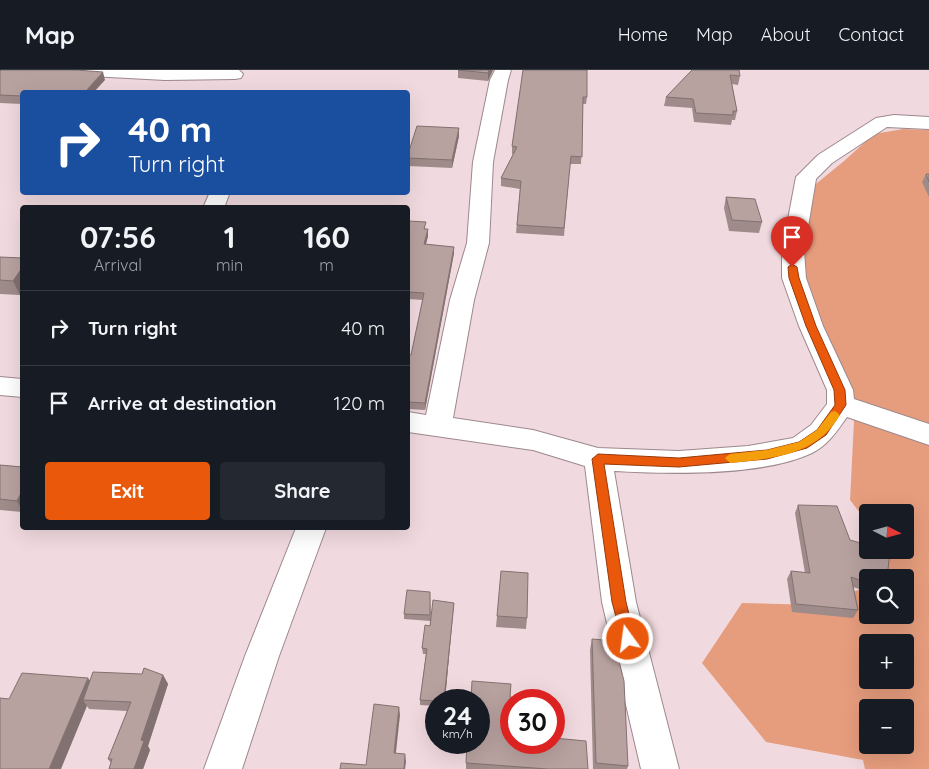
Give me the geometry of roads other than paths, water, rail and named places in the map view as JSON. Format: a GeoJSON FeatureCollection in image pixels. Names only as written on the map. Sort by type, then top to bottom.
{"type":"FeatureCollection","features":[{"type":"Feature","properties":{"kind":"street"},"geometry":{"type":"LineString","coordinates":[[72,70],[237,77]]}},
{"type":"Feature","properties":{"kind":"street"},"geometry":{"type":"LineString","coordinates":[[438,425],[460,310],[478,243],[483,162],[499,80],[503,70]]}},
{"type":"Feature","properties":{"kind":"street"},"geometry":{"type":"LineString","coordinates":[[410,422],[533,440],[598,459],[679,462],[784,451],[802,445],[822,432],[841,405],[840,390],[811,326],[794,278],[794,251],[806,177],[825,159],[878,124],[894,120],[929,123]]}},
{"type":"Feature","properties":{"kind":"street"},"geometry":{"type":"LineString","coordinates":[[0,386],[20,388]]}},
{"type":"Feature","properties":{"kind":"street"},"geometry":{"type":"LineString","coordinates":[[841,405],[929,435]]}},
{"type":"Feature","properties":{"kind":"street"},"geometry":{"type":"LineString","coordinates":[[598,459],[619,602],[660,769]]}},
{"type":"Feature","properties":{"kind":"street"},"geometry":{"type":"LineString","coordinates":[[223,769],[262,656],[310,530]]}}]}
